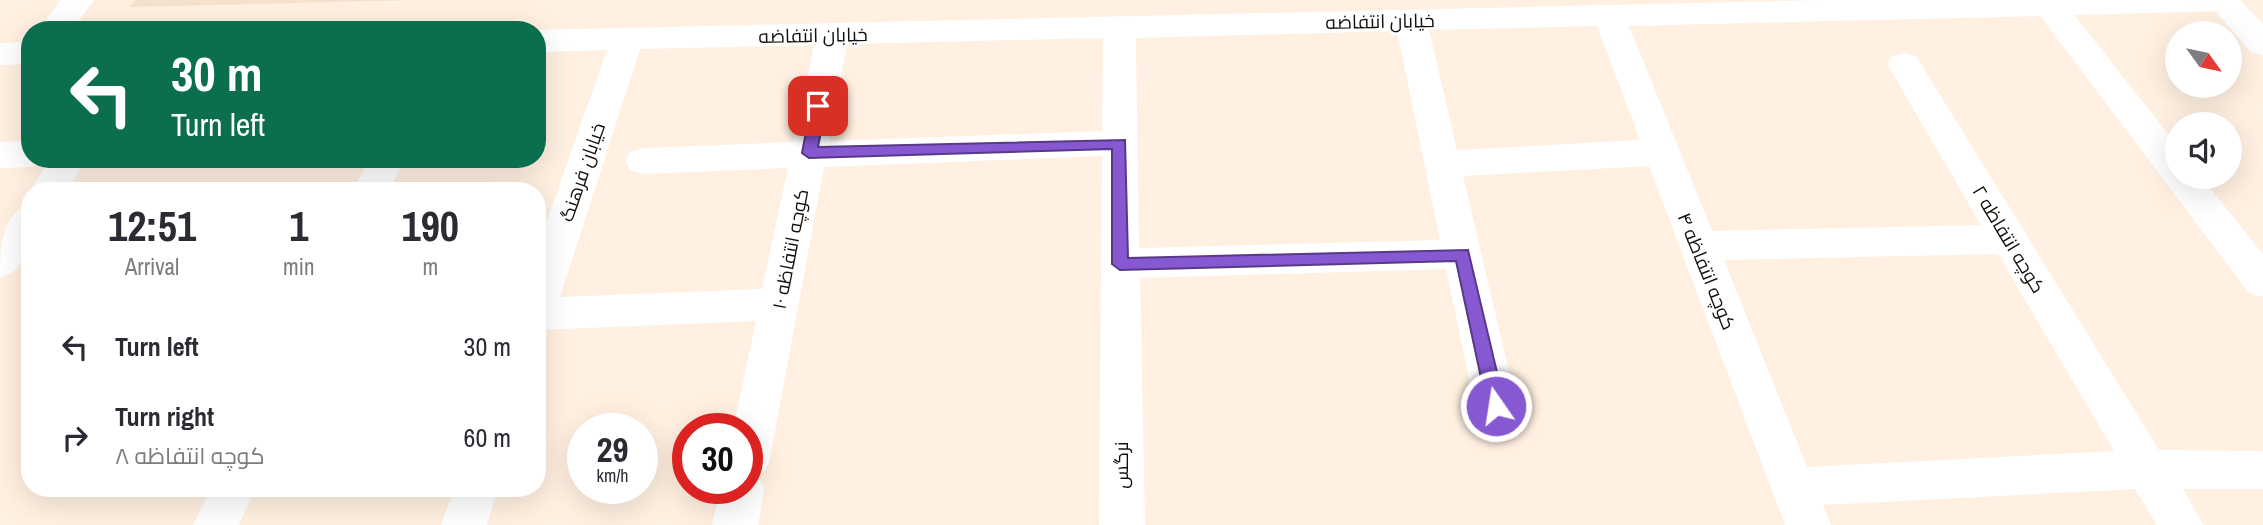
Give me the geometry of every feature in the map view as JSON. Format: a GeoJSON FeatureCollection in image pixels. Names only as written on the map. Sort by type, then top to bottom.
{"type":"FeatureCollection","features":[{"type":"Feature","properties":{"kind":"street"},"geometry":{"type":"LineString","coordinates":[[62,21],[78,0]]}},
{"type":"Feature","properties":{"kind":"street"},"geometry":{"type":"LineString","coordinates":[[2222,1],[2263,44]]}},
{"type":"Feature","properties":{"kind":"street","name":"خیابان انتفاضه"},"geometry":{"type":"LineString","coordinates":[[546,41],[1119,28],[1192,13],[1400,14],[2222,1]]}},
{"type":"Feature","properties":{"kind":"street"},"geometry":{"type":"LineString","coordinates":[[2047,3],[2165,155]]}},
{"type":"Feature","properties":{"kind":"street","name":"کوچه انتفاظه ۴"},"geometry":{"type":"LineString","coordinates":[[1622,10],[1661,152],[1801,506]]}},
{"type":"Feature","properties":{"kind":"street"},"geometry":{"type":"LineString","coordinates":[[1400,14],[1443,164],[1496,406]]}},
{"type":"Feature","properties":{"kind":"street","name":"نرگس"},"geometry":{"type":"LineString","coordinates":[[1119,28],[1122,525]]}},
{"type":"Feature","properties":{"kind":"street","name":"کوچه انتفاظه ۱۰"},"geometry":{"type":"LineString","coordinates":[[757,413],[833,34]]}},
{"type":"Feature","properties":{"kind":"street","name":"خیابان فرهنگ"},"geometry":{"type":"LineString","coordinates":[[546,279],[627,39]]}},
{"type":"Feature","properties":{"kind":"street"},"geometry":{"type":"LineString","coordinates":[[0,54],[21,53]]}},
{"type":"Feature","properties":{"kind":"street","name":"کوچه انتفاظه ۲"},"geometry":{"type":"LineString","coordinates":[[1904,64],[2181,525]]}},
{"type":"Feature","properties":{"kind":"street"},"geometry":{"type":"LineString","coordinates":[[643,161],[1120,144]]}},
{"type":"Feature","properties":{"kind":"street"},"geometry":{"type":"LineString","coordinates":[[1443,164],[1661,152]]}},
{"type":"Feature","properties":{"kind":"street"},"geometry":{"type":"LineString","coordinates":[[0,155],[21,154]]}},
{"type":"Feature","properties":{"kind":"street"},"geometry":{"type":"LineString","coordinates":[[2190,189],[2263,282]]}},
{"type":"Feature","properties":{"kind":"street"},"geometry":{"type":"LineString","coordinates":[[1697,246],[2009,239]]}},
{"type":"Feature","properties":{"kind":"street"},"geometry":{"type":"LineString","coordinates":[[1120,264],[1462,254]]}},
{"type":"Feature","properties":{"kind":"street"},"geometry":{"type":"LineString","coordinates":[[546,314],[779,304]]}},
{"type":"Feature","properties":{"kind":"street"},"geometry":{"type":"LineString","coordinates":[[1801,506],[2147,469],[2263,470]]}},
{"type":"Feature","properties":{"kind":"street"},"geometry":{"type":"LineString","coordinates":[[216,525],[229,497]]}},
{"type":"Feature","properties":{"kind":"street"},"geometry":{"type":"LineString","coordinates":[[464,525],[473,497]]}},
{"type":"Feature","properties":{"kind":"street"},"geometry":{"type":"LineString","coordinates":[[735,525],[739,504]]}},
{"type":"Feature","properties":{"kind":"shaded area"},"geometry":{"type":"Polygon","coordinates":[[[135,0],[415,0],[130,7],[135,0]]]}},
{"type":"Feature","properties":{"kind":"route"},"geometry":{"type":"LineString","coordinates":[[818,106],[809,153],[1120,144],[1120,264],[1462,254],[1496,406]]}}]}
